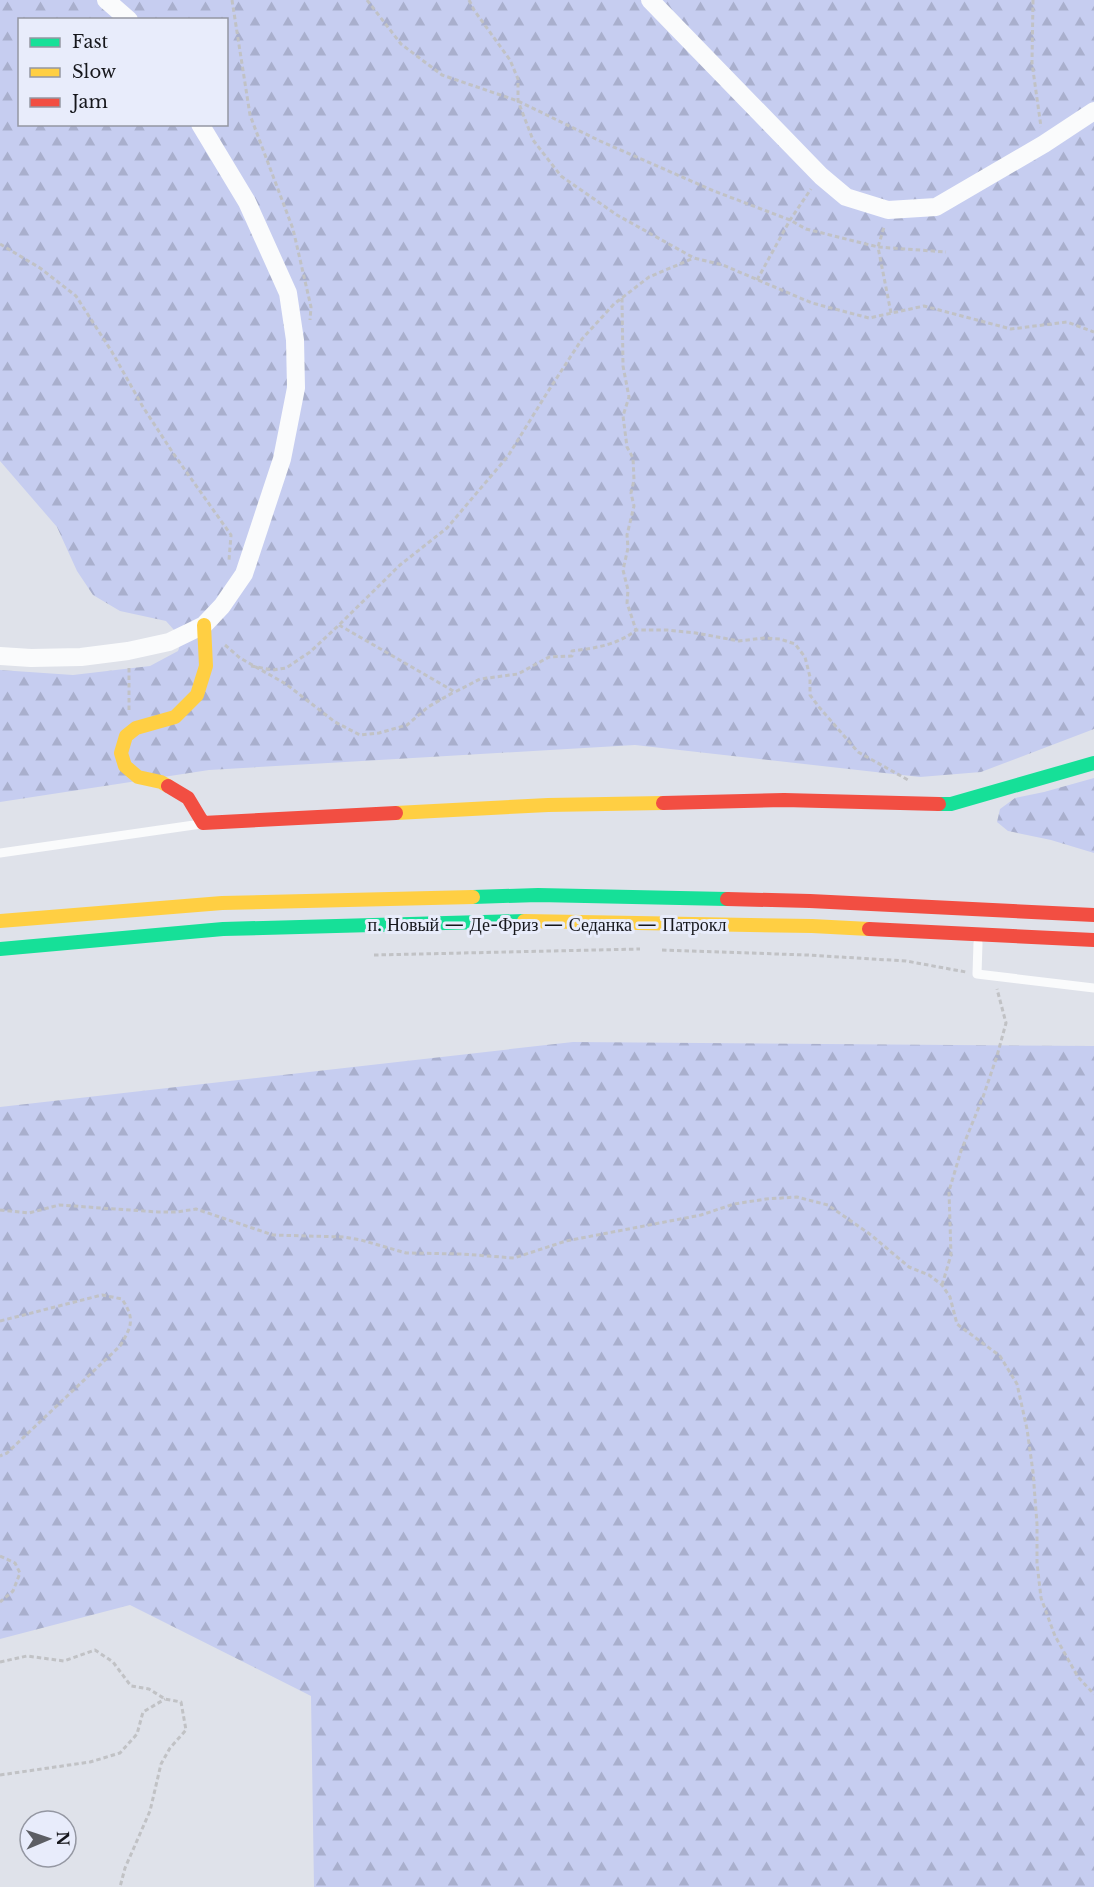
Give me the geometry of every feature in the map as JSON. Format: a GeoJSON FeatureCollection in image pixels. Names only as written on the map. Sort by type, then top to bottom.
{"type":"FeatureCollection","features":[{"type":"Feature","properties":{"kind":"main road"},"geometry":{"type":"LineString","coordinates":[[204,625],[206,666],[197,695],[175,717],[136,728],[126,736],[121,753],[125,766],[138,777],[161,782],[188,798],[204,823],[548,805],[784,800],[951,804],[1094,763]]}},
{"type":"Feature","properties":{"kind":"main road","name":"п. Новый — Де-Фриз — Седанка — Патрокл"},"geometry":{"type":"LineString","coordinates":[[0,921],[222,903],[538,895],[810,901],[1094,915]]}},
{"type":"Feature","properties":{"kind":"main road","name":"п. Новый — Де-Фриз — Седанка — Патрокл"},"geometry":{"type":"LineString","coordinates":[[0,949],[223,929],[539,921],[812,926],[1094,940]]}},
{"type":"Feature","properties":{"kind":"street"},"geometry":{"type":"LineString","coordinates":[[106,0],[127,18]]}},
{"type":"Feature","properties":{"kind":"street"},"geometry":{"type":"LineString","coordinates":[[650,0],[821,176],[846,197],[888,210],[936,207],[1044,144],[1094,111]]}},
{"type":"Feature","properties":{"kind":"street"},"geometry":{"type":"LineString","coordinates":[[0,656],[81,657],[128,651],[170,642],[204,625],[222,606],[244,574],[282,459],[296,388],[295,340],[288,293],[247,202],[201,126]]}},
{"type":"Feature","properties":{"kind":"lane"},"geometry":{"type":"LineString","coordinates":[[0,853],[204,823]]}},
{"type":"Feature","properties":{"kind":"lane"},"geometry":{"type":"LineString","coordinates":[[978,943],[977,974],[1094,988]]}},
{"type":"Feature","properties":{"kind":"path"},"geometry":{"type":"LineString","coordinates":[[232,0],[250,116],[293,229],[311,307],[310,322],[295,340]]}},
{"type":"Feature","properties":{"kind":"path"},"geometry":{"type":"LineString","coordinates":[[367,0],[401,44],[442,75],[518,101],[600,141],[714,191],[790,220],[806,229],[879,247],[946,252]]}},
{"type":"Feature","properties":{"kind":"path"},"geometry":{"type":"LineString","coordinates":[[469,0],[510,60],[518,79],[518,101],[533,140],[561,176],[617,215],[694,258],[723,265],[812,303],[869,318],[924,306],[1011,330],[1067,322],[1094,332]]}},
{"type":"Feature","properties":{"kind":"path"},"geometry":{"type":"LineString","coordinates":[[1033,0],[1032,63],[1044,144]]}},
{"type":"Feature","properties":{"kind":"path"},"geometry":{"type":"LineString","coordinates":[[757,280],[790,220],[821,176]]}},
{"type":"Feature","properties":{"kind":"path"},"geometry":{"type":"LineString","coordinates":[[888,210],[879,247],[891,313]]}},
{"type":"Feature","properties":{"kind":"path"},"geometry":{"type":"LineString","coordinates":[[0,244],[40,267],[76,296],[112,352],[143,407],[231,535],[229,564]]}},
{"type":"Feature","properties":{"kind":"path"},"geometry":{"type":"LineString","coordinates":[[251,666],[273,670],[286,668],[310,652],[400,565],[447,528],[508,456],[582,339],[614,304],[649,277],[694,258]]}},
{"type":"Feature","properties":{"kind":"path"},"geometry":{"type":"LineString","coordinates":[[622,298],[623,366],[629,397],[623,416],[627,447],[633,458],[631,493],[634,506],[627,535],[628,548],[623,570],[628,590],[627,603],[636,630]]}},
{"type":"Feature","properties":{"kind":"path"},"geometry":{"type":"LineString","coordinates":[[204,625],[251,666],[286,684],[335,722],[360,735],[379,733],[406,725],[428,707],[480,679],[518,674],[549,657],[572,656],[572,651],[606,645],[627,638],[636,630],[696,633],[739,641],[780,639],[795,644],[805,657],[810,677],[810,695],[858,752],[910,781]]}},
{"type":"Feature","properties":{"kind":"path"},"geometry":{"type":"LineString","coordinates":[[339,626],[454,692]]}},
{"type":"Feature","properties":{"kind":"path"},"geometry":{"type":"LineString","coordinates":[[126,736],[130,696],[128,651]]}},
{"type":"Feature","properties":{"kind":"path"},"geometry":{"type":"LineString","coordinates":[[374,955],[646,949]]}},
{"type":"Feature","properties":{"kind":"path"},"geometry":{"type":"LineString","coordinates":[[657,950],[906,961],[977,974]]}},
{"type":"Feature","properties":{"kind":"path"},"geometry":{"type":"LineString","coordinates":[[942,1285],[951,1255],[949,1191],[961,1151],[997,1056],[1006,1023],[994,976]]}},
{"type":"Feature","properties":{"kind":"path"},"geometry":{"type":"LineString","coordinates":[[0,1210],[29,1213],[59,1205],[158,1212],[196,1209],[273,1235],[344,1237],[406,1253],[514,1258],[566,1241],[701,1215],[734,1204],[797,1197],[828,1205],[870,1234],[909,1267],[929,1275],[942,1285],[950,1297],[957,1324],[1000,1356],[1017,1384],[1033,1472],[1041,1598],[1055,1636],[1078,1677],[1094,1694]]}},
{"type":"Feature","properties":{"kind":"path"},"geometry":{"type":"LineString","coordinates":[[0,1321],[102,1295],[122,1299],[130,1311],[129,1330],[120,1346],[7,1453],[0,1456]]}},
{"type":"Feature","properties":{"kind":"path"},"geometry":{"type":"LineString","coordinates":[[0,1556],[15,1563],[20,1573],[13,1592],[0,1602]]}},
{"type":"Feature","properties":{"kind":"path"},"geometry":{"type":"LineString","coordinates":[[0,1662],[27,1656],[64,1661],[95,1650],[113,1662],[131,1686],[149,1689],[165,1699],[181,1702],[186,1730],[170,1748],[161,1764],[150,1811],[125,1868],[120,1887]]}},
{"type":"Feature","properties":{"kind":"path"},"geometry":{"type":"LineString","coordinates":[[0,1775],[90,1762],[120,1753],[137,1734],[143,1712],[165,1699]]}},
{"type":"Feature","properties":{"kind":"green space"},"geometry":{"type":"Polygon","coordinates":[[[0,0],[1094,0],[1094,729],[981,772],[920,777],[635,745],[209,770],[0,802],[0,670],[73,675],[150,666],[178,651],[182,639],[166,621],[120,611],[93,595],[77,571],[57,527],[0,461],[0,0]]]}},
{"type":"Feature","properties":{"kind":"green space"},"geometry":{"type":"Polygon","coordinates":[[[1094,778],[1094,853],[1051,840],[1008,831],[997,822],[1000,809],[1015,798],[1094,778]]]}},
{"type":"Feature","properties":{"kind":"green space"},"geometry":{"type":"Polygon","coordinates":[[[573,1042],[1094,1046],[1094,1887],[314,1887],[311,1696],[130,1605],[0,1639],[0,1107],[573,1042]]]}},
{"type":"Feature","properties":{"kind":"traffic: fast"},"geometry":{"type":"LineString","coordinates":[[939,804],[951,804],[1094,763]]}},
{"type":"Feature","properties":{"kind":"traffic: fast"},"geometry":{"type":"LineString","coordinates":[[473,897],[538,895],[727,899]]}},
{"type":"Feature","properties":{"kind":"traffic: fast"},"geometry":{"type":"LineString","coordinates":[[0,949],[223,929],[524,921]]}},
{"type":"Feature","properties":{"kind":"traffic: slow"},"geometry":{"type":"LineString","coordinates":[[168,786],[161,782],[138,777],[125,766],[121,753],[126,736],[136,728],[175,717],[197,695],[206,666],[204,625]]}},
{"type":"Feature","properties":{"kind":"traffic: slow"},"geometry":{"type":"LineString","coordinates":[[396,813],[548,805],[663,803]]}},
{"type":"Feature","properties":{"kind":"traffic: slow"},"geometry":{"type":"LineString","coordinates":[[0,921],[222,903],[473,897]]}},
{"type":"Feature","properties":{"kind":"traffic: slow"},"geometry":{"type":"LineString","coordinates":[[524,921],[869,929]]}},
{"type":"Feature","properties":{"kind":"traffic: jam"},"geometry":{"type":"LineString","coordinates":[[168,786],[188,798],[203,823],[396,813]]}},
{"type":"Feature","properties":{"kind":"traffic: jam"},"geometry":{"type":"LineString","coordinates":[[663,803],[784,800],[939,804]]}},
{"type":"Feature","properties":{"kind":"traffic: jam"},"geometry":{"type":"LineString","coordinates":[[727,899],[1094,915]]}},
{"type":"Feature","properties":{"kind":"traffic: jam"},"geometry":{"type":"LineString","coordinates":[[869,929],[1094,940]]}}]}
